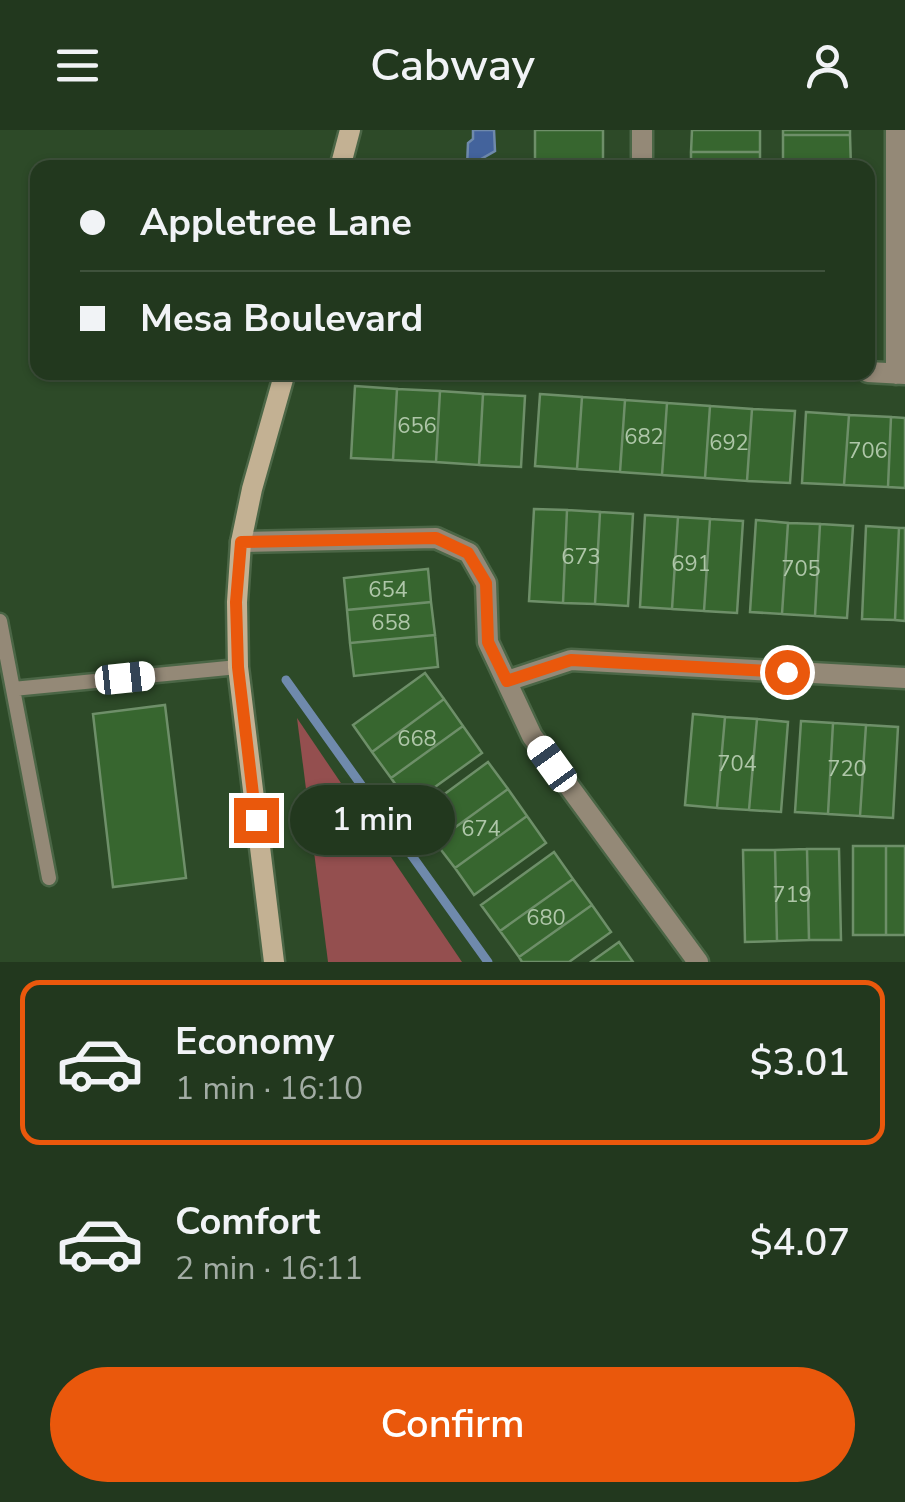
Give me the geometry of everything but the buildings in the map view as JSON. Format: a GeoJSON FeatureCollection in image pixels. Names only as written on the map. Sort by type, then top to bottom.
{"type":"FeatureCollection","features":[{"type":"Feature","properties":{"kind":"street"},"geometry":{"type":"LineString","coordinates":[[342,160],[350,130]]}},
{"type":"Feature","properties":{"kind":"street"},"geometry":{"type":"LineString","coordinates":[[642,130],[642,160]]}},
{"type":"Feature","properties":{"kind":"street"},"geometry":{"type":"LineString","coordinates":[[875,372],[901,374],[896,130]]}},
{"type":"Feature","properties":{"kind":"street"},"geometry":{"type":"LineString","coordinates":[[274,962],[238,667],[236,602],[241,542],[283,380]]}},
{"type":"Feature","properties":{"kind":"street"},"geometry":{"type":"LineString","coordinates":[[241,542],[436,538],[468,553],[486,583],[488,642],[532,736],[698,962]]}},
{"type":"Feature","properties":{"kind":"street"},"geometry":{"type":"LineString","coordinates":[[507,681],[571,660],[905,678]]}},
{"type":"Feature","properties":{"kind":"lane"},"geometry":{"type":"LineString","coordinates":[[0,621],[48,878]]}},
{"type":"Feature","properties":{"kind":"lane"},"geometry":{"type":"LineString","coordinates":[[13,689],[238,667]]}},
{"type":"Feature","properties":{"kind":"shaded area"},"geometry":{"type":"Polygon","coordinates":[[[297,718],[462,962],[328,962],[297,718]]]}},
{"type":"Feature","properties":{"kind":"water"},"geometry":{"type":"Polygon","coordinates":[[[473,130],[494,130],[495,151],[479,160],[467,160],[468,143],[473,139],[473,130]]]}},
{"type":"Feature","properties":{"kind":"waterway"},"geometry":{"type":"LineString","coordinates":[[286,680],[488,962]]}},
{"type":"Feature","properties":{"kind":"route"},"geometry":{"type":"LineString","coordinates":[[256,820],[238,667],[236,602],[241,542],[436,538],[468,553],[486,583],[488,642],[507,681],[571,660],[787,672]]}}]}
